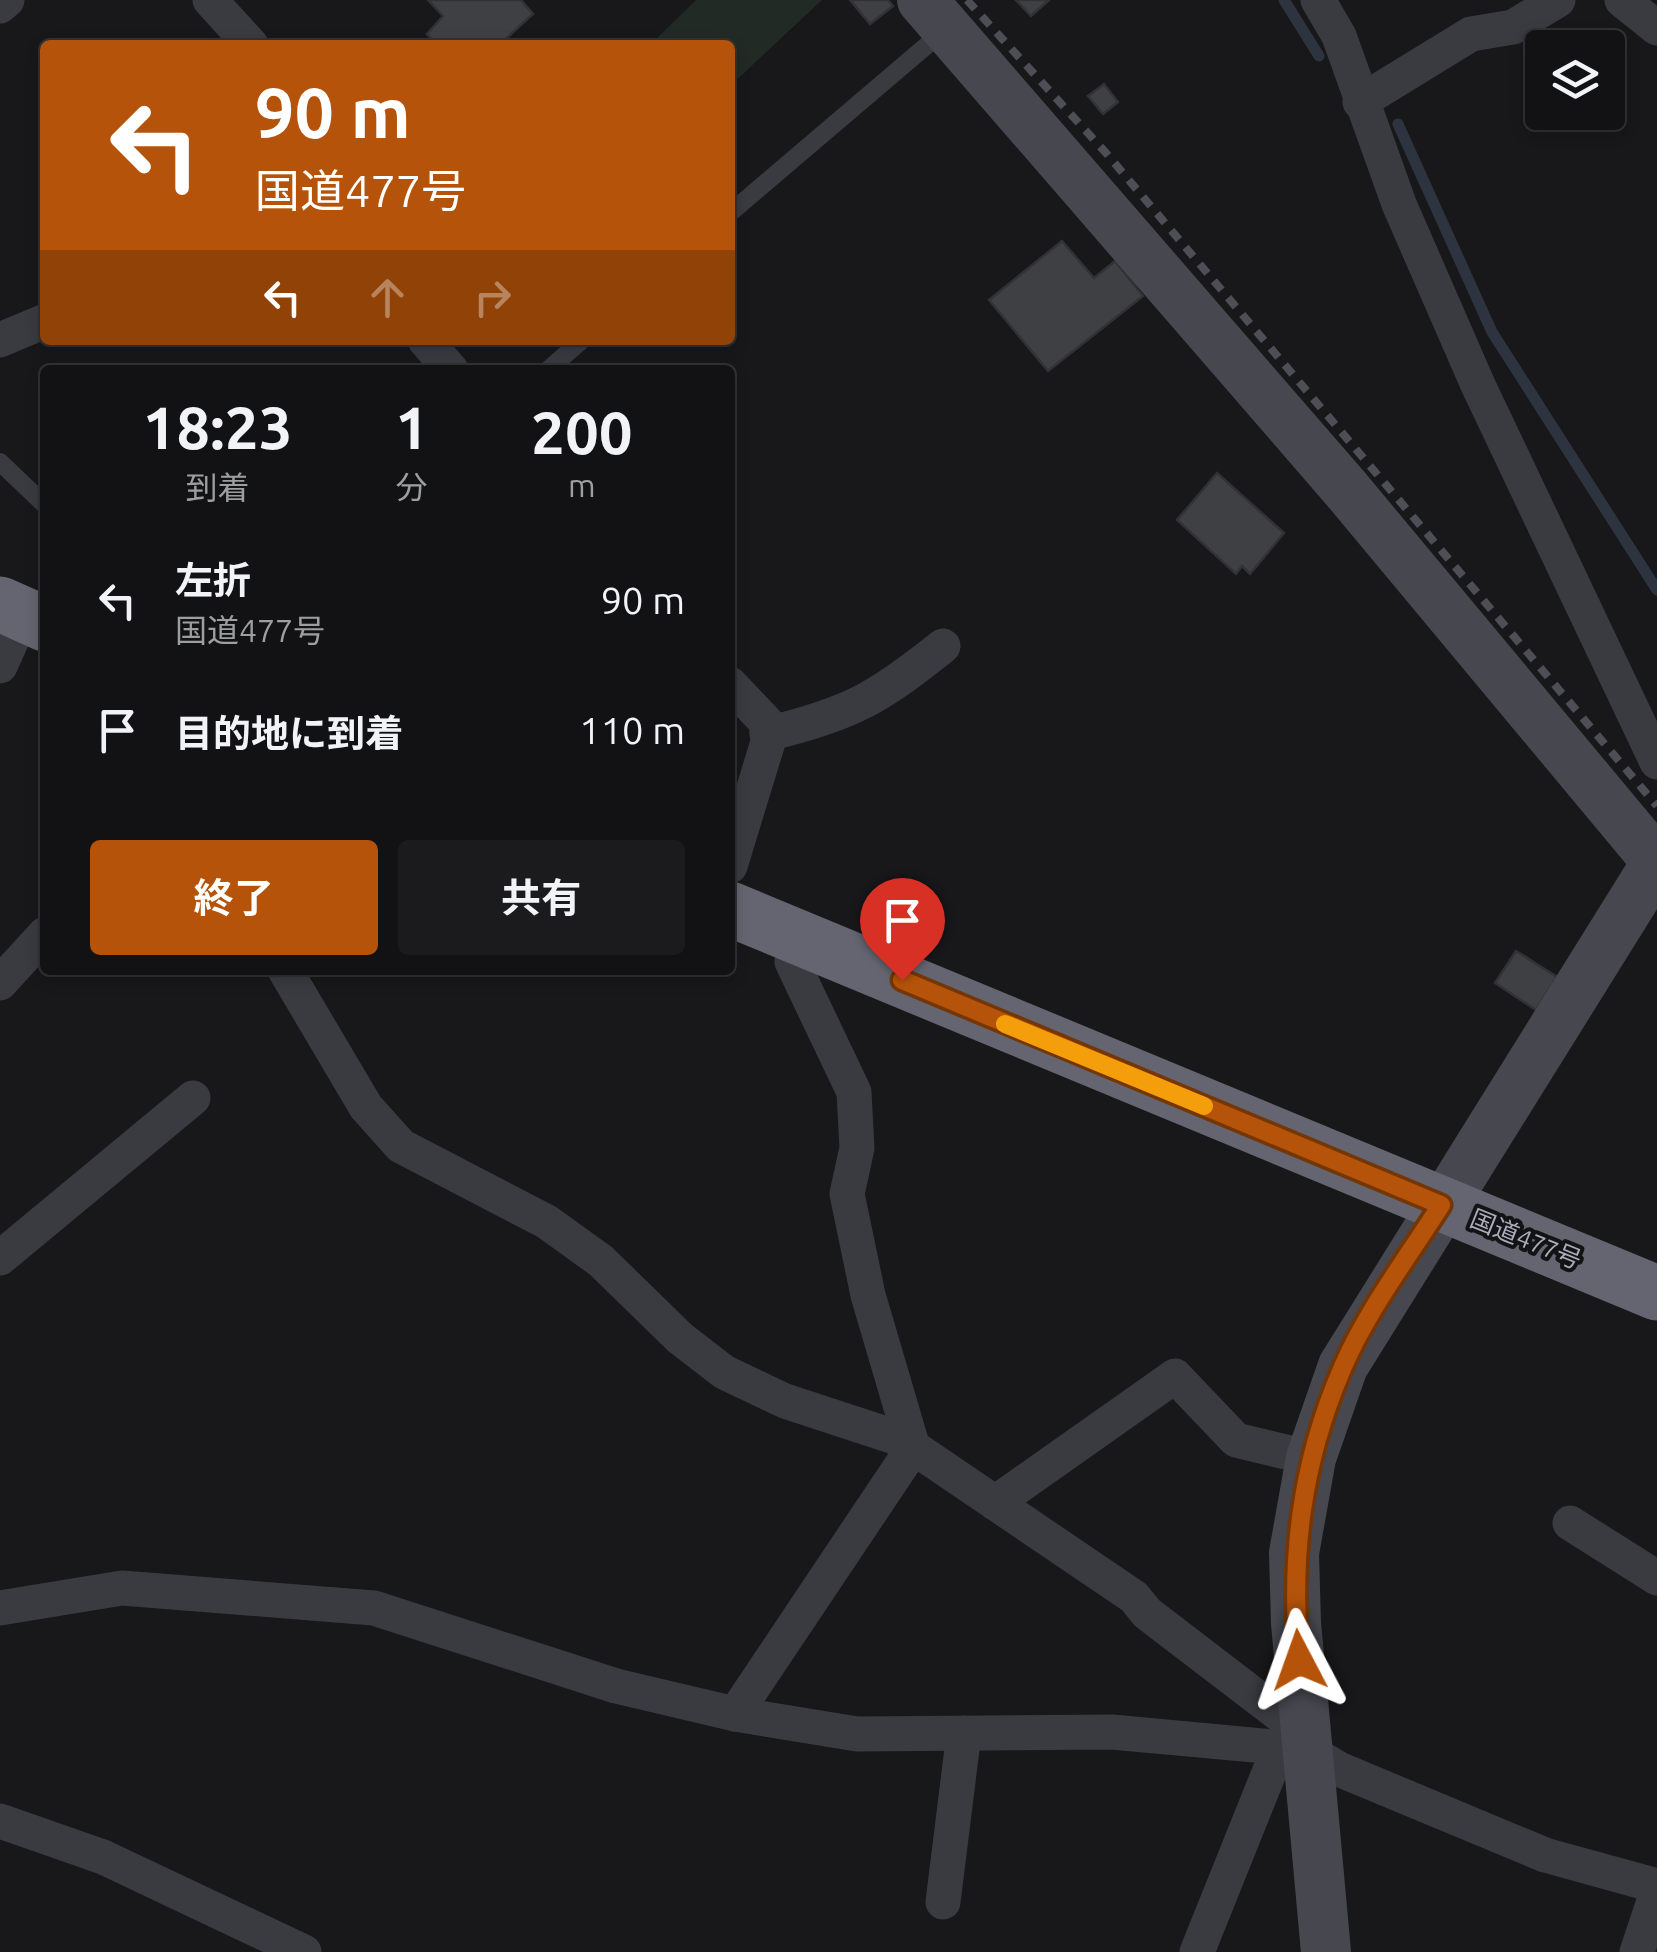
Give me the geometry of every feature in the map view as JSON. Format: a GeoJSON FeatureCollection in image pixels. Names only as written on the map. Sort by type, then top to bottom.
{"type":"FeatureCollection","features":[{"type":"Feature","properties":{"kind":"highway","name":"国道477号"},"geometry":{"type":"LineString","coordinates":[[735,910],[1657,1293]]}},
{"type":"Feature","properties":{"kind":"street"},"geometry":{"type":"LineString","coordinates":[[0,6],[7,0]]}},
{"type":"Feature","properties":{"kind":"street"},"geometry":{"type":"LineString","coordinates":[[210,0],[246,40]]}},
{"type":"Feature","properties":{"kind":"street"},"geometry":{"type":"LineString","coordinates":[[1318,0],[1339,36],[1360,102],[1478,385],[1657,762]]}},
{"type":"Feature","properties":{"kind":"street"},"geometry":{"type":"LineString","coordinates":[[1360,102],[1471,34],[1513,27],[1558,0]]}},
{"type":"Feature","properties":{"kind":"street"},"geometry":{"type":"LineString","coordinates":[[1622,0],[1657,28]]}},
{"type":"Feature","properties":{"kind":"street"},"geometry":{"type":"LineString","coordinates":[[934,14],[1654,851],[1342,1366],[1311,1458],[1294,1553],[1297,1744],[1326,1952]]}},
{"type":"Feature","properties":{"kind":"street"},"geometry":{"type":"LineString","coordinates":[[0,340],[40,323]]}},
{"type":"Feature","properties":{"kind":"street"},"geometry":{"type":"LineString","coordinates":[[430,345],[447,365]]}},
{"type":"Feature","properties":{"kind":"street"},"geometry":{"type":"LineString","coordinates":[[0,666],[23,614]]}},
{"type":"Feature","properties":{"kind":"street"},"geometry":{"type":"LineString","coordinates":[[767,734],[849,712],[896,683],[943,646]]}},
{"type":"Feature","properties":{"kind":"street"},"geometry":{"type":"LineString","coordinates":[[735,689],[766,722],[768,742],[735,850]]}},
{"type":"Feature","properties":{"kind":"street"},"geometry":{"type":"LineString","coordinates":[[794,935],[792,962],[854,1092],[856,1148],[847,1194],[868,1295],[913,1448]]}},
{"type":"Feature","properties":{"kind":"street"},"geometry":{"type":"LineString","coordinates":[[0,983],[40,939]]}},
{"type":"Feature","properties":{"kind":"street"},"geometry":{"type":"LineString","coordinates":[[288,975],[366,1107],[401,1146],[548,1222],[601,1262],[653,1314],[724,1372],[750,1387],[844,1417],[913,1448],[1134,1596],[1146,1613],[1297,1744],[1341,1770],[1544,1855],[1657,1889],[1637,1952]]}},
{"type":"Feature","properties":{"kind":"street"},"geometry":{"type":"LineString","coordinates":[[0,1258],[193,1098]]}},
{"type":"Feature","properties":{"kind":"street"},"geometry":{"type":"LineString","coordinates":[[994,1503],[1176,1376],[1236,1440],[1311,1458]]}},
{"type":"Feature","properties":{"kind":"street"},"geometry":{"type":"LineString","coordinates":[[735,1714],[913,1448]]}},
{"type":"Feature","properties":{"kind":"street"},"geometry":{"type":"LineString","coordinates":[[1570,1522],[1657,1578]]}},
{"type":"Feature","properties":{"kind":"street"},"geometry":{"type":"LineString","coordinates":[[0,1608],[122,1588],[374,1608],[616,1686],[735,1714],[857,1734],[1112,1732],[1297,1744]]}},
{"type":"Feature","properties":{"kind":"street"},"geometry":{"type":"LineString","coordinates":[[942,1902],[964,1732]]}},
{"type":"Feature","properties":{"kind":"street"},"geometry":{"type":"LineString","coordinates":[[1197,1952],[1297,1744]]}},
{"type":"Feature","properties":{"kind":"street"},"geometry":{"type":"LineString","coordinates":[[0,1821],[103,1857],[304,1952]]}},
{"type":"Feature","properties":{"kind":"lane"},"geometry":{"type":"LineString","coordinates":[[735,209],[934,14]]}},
{"type":"Feature","properties":{"kind":"lane"},"geometry":{"type":"LineString","coordinates":[[554,365],[576,345]]}},
{"type":"Feature","properties":{"kind":"lane"},"geometry":{"type":"LineString","coordinates":[[0,462],[40,501]]}},
{"type":"Feature","properties":{"kind":"shaded area"},"geometry":{"type":"Polygon","coordinates":[[[696,0],[822,0],[735,81],[735,40],[655,40],[696,0]]]}},
{"type":"Feature","properties":{"kind":"building"},"geometry":{"type":"Polygon","coordinates":[[[428,0],[521,0],[533,14],[504,40],[432,40],[427,34],[443,16],[428,0]]]}},
{"type":"Feature","properties":{"kind":"building"},"geometry":{"type":"Polygon","coordinates":[[[850,0],[888,0],[893,6],[870,24],[850,0]]]}},
{"type":"Feature","properties":{"kind":"building"},"geometry":{"type":"Polygon","coordinates":[[[1016,0],[1049,0],[1031,16],[1016,0]]]}},
{"type":"Feature","properties":{"kind":"building"},"geometry":{"type":"Polygon","coordinates":[[[1104,84],[1118,102],[1103,114],[1088,96],[1104,84]]]}},
{"type":"Feature","properties":{"kind":"building"},"geometry":{"type":"Polygon","coordinates":[[[1062,241],[1094,278],[1115,261],[1143,296],[1048,371],[989,300],[1062,241]]]}},
{"type":"Feature","properties":{"kind":"building"},"geometry":{"type":"Polygon","coordinates":[[[1217,473],[1284,533],[1250,574],[1242,566],[1236,574],[1177,520],[1217,473]]]}},
{"type":"Feature","properties":{"kind":"building"},"geometry":{"type":"Polygon","coordinates":[[[1516,951],[1557,977],[1536,1010],[1495,983],[1516,951]]]}},
{"type":"Feature","properties":{"kind":"waterway"},"geometry":{"type":"LineString","coordinates":[[1284,0],[1319,56]]}},
{"type":"Feature","properties":{"kind":"waterway"},"geometry":{"type":"LineString","coordinates":[[1398,124],[1492,332],[1657,590]]}},
{"type":"Feature","properties":{"kind":"railway"},"geometry":{"type":"LineString","coordinates":[[967,0],[1106,153],[1657,806]]}},
{"type":"Feature","properties":{"kind":"slow traffic"},"geometry":{"type":"LineString","coordinates":[[1005,1024],[1204,1106]]}},
{"type":"Feature","properties":{"kind":"route"},"geometry":{"type":"LineString","coordinates":[[902,980],[1441,1205],[1342,1366],[1311,1458],[1294,1553],[1299,1660]]}}]}
